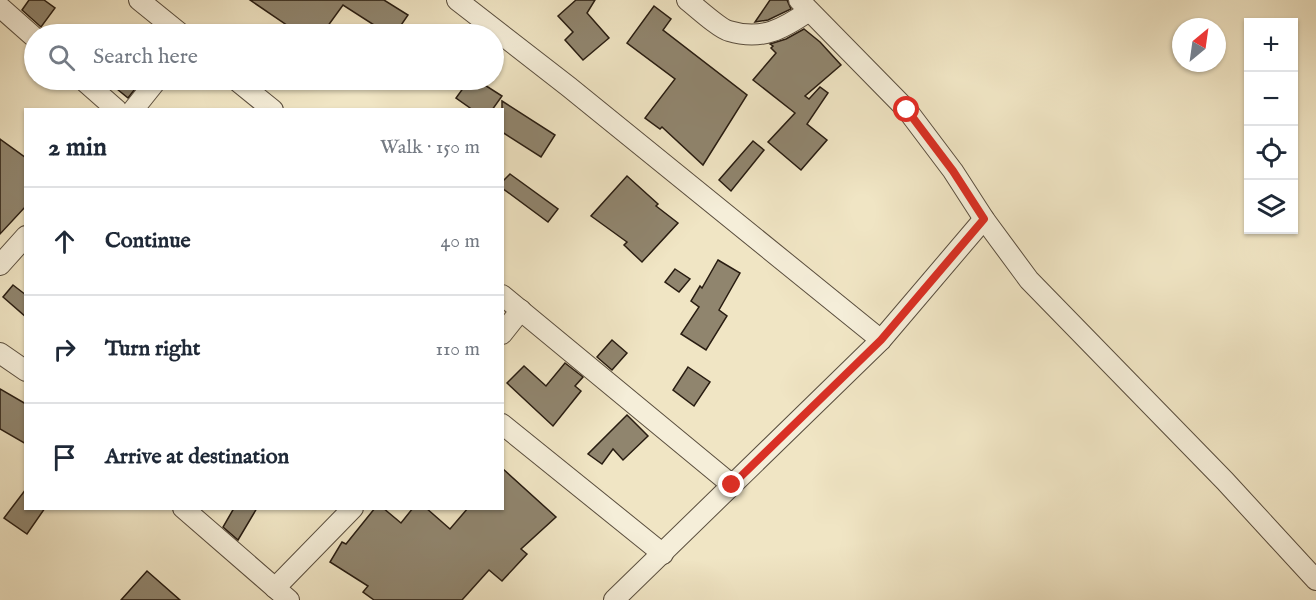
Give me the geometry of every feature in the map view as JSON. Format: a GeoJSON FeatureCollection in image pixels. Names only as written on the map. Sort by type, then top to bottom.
{"type":"FeatureCollection","features":[{"type":"Feature","properties":{"kind":"street"},"geometry":{"type":"LineString","coordinates":[[139,0],[169,24]]}},
{"type":"Feature","properties":{"kind":"street"},"geometry":{"type":"LineString","coordinates":[[458,0],[489,24]]}},
{"type":"Feature","properties":{"kind":"street"},"geometry":{"type":"LineString","coordinates":[[687,0],[728,31],[760,35],[783,29],[804,5],[907,110],[953,171],[984,219],[1029,280],[1225,481],[1316,580]]}},
{"type":"Feature","properties":{"kind":"street"},"geometry":{"type":"LineString","coordinates":[[0,7],[24,28]]}},
{"type":"Feature","properties":{"kind":"street"},"geometry":{"type":"LineString","coordinates":[[504,36],[881,340]]}},
{"type":"Feature","properties":{"kind":"street"},"geometry":{"type":"LineString","coordinates":[[94,90],[115,108]]}},
{"type":"Feature","properties":{"kind":"street"},"geometry":{"type":"LineString","coordinates":[[135,108],[148,90]]}},
{"type":"Feature","properties":{"kind":"street"},"geometry":{"type":"LineString","coordinates":[[248,90],[271,108]]}},
{"type":"Feature","properties":{"kind":"street"},"geometry":{"type":"LineString","coordinates":[[614,600],[881,340],[984,219]]}},
{"type":"Feature","properties":{"kind":"street"},"geometry":{"type":"LineString","coordinates":[[0,265],[24,238]]}},
{"type":"Feature","properties":{"kind":"street"},"geometry":{"type":"LineString","coordinates":[[504,297],[732,485]]}},
{"type":"Feature","properties":{"kind":"street"},"geometry":{"type":"LineString","coordinates":[[504,331],[521,310]]}},
{"type":"Feature","properties":{"kind":"street"},"geometry":{"type":"LineString","coordinates":[[0,353],[24,370]]}},
{"type":"Feature","properties":{"kind":"street"},"geometry":{"type":"LineString","coordinates":[[504,426],[663,554]]}},
{"type":"Feature","properties":{"kind":"street"},"geometry":{"type":"LineString","coordinates":[[185,510],[282,594],[350,510]]}},
{"type":"Feature","properties":{"kind":"building"},"geometry":{"type":"Polygon","coordinates":[[[29,0],[44,0],[55,8],[43,24],[38,24],[22,10],[29,0]]]}},
{"type":"Feature","properties":{"kind":"building"},"geometry":{"type":"Polygon","coordinates":[[[250,0],[384,0],[408,15],[402,24],[372,24],[343,5],[329,24],[285,24],[250,0]]]}},
{"type":"Feature","properties":{"kind":"building"},"geometry":{"type":"Polygon","coordinates":[[[576,0],[595,0],[587,13],[609,38],[583,60],[565,40],[573,32],[558,16],[576,0]]]}},
{"type":"Feature","properties":{"kind":"building"},"geometry":{"type":"Polygon","coordinates":[[[770,0],[787,0],[791,9],[768,20],[755,22],[770,0]]]}},
{"type":"Feature","properties":{"kind":"building"},"geometry":{"type":"Polygon","coordinates":[[[654,6],[671,19],[663,30],[747,95],[703,165],[662,127],[660,129],[645,118],[675,79],[627,43],[654,6]]]}},
{"type":"Feature","properties":{"kind":"building"},"geometry":{"type":"Polygon","coordinates":[[[804,29],[820,42],[841,65],[805,96],[809,99],[820,87],[828,93],[807,124],[827,140],[801,170],[768,142],[795,113],[753,80],[776,53],[770,44],[786,39],[804,29]]]}},
{"type":"Feature","properties":{"kind":"building"},"geometry":{"type":"Polygon","coordinates":[[[118,90],[134,90],[128,98],[118,90]]]}},
{"type":"Feature","properties":{"kind":"building"},"geometry":{"type":"Polygon","coordinates":[[[462,90],[493,90],[502,96],[493,108],[470,108],[456,98],[462,90]]]}},
{"type":"Feature","properties":{"kind":"building"},"geometry":{"type":"Polygon","coordinates":[[[502,101],[555,135],[541,157],[504,133],[504,108],[502,108],[502,101]]]}},
{"type":"Feature","properties":{"kind":"building"},"geometry":{"type":"Polygon","coordinates":[[[0,139],[24,157],[24,208],[0,234],[0,139]]]}},
{"type":"Feature","properties":{"kind":"building"},"geometry":{"type":"Polygon","coordinates":[[[753,141],[764,150],[731,191],[719,180],[753,141]]]}},
{"type":"Feature","properties":{"kind":"building"},"geometry":{"type":"Polygon","coordinates":[[[510,174],[558,209],[548,222],[504,189],[504,180],[510,174]]]}},
{"type":"Feature","properties":{"kind":"building"},"geometry":{"type":"Polygon","coordinates":[[[627,176],[658,204],[656,206],[678,223],[642,262],[624,245],[627,242],[591,216],[627,176]]]}},
{"type":"Feature","properties":{"kind":"building"},"geometry":{"type":"Polygon","coordinates":[[[718,260],[740,273],[719,310],[727,316],[706,350],[681,334],[699,307],[691,301],[700,286],[702,288],[718,260]]]}},
{"type":"Feature","properties":{"kind":"building"},"geometry":{"type":"Polygon","coordinates":[[[675,269],[690,279],[679,292],[665,282],[675,269]]]}},
{"type":"Feature","properties":{"kind":"building"},"geometry":{"type":"Polygon","coordinates":[[[13,285],[24,293],[24,315],[3,297],[13,285]]]}},
{"type":"Feature","properties":{"kind":"building"},"geometry":{"type":"Polygon","coordinates":[[[612,340],[627,353],[612,370],[597,357],[612,340]]]}},
{"type":"Feature","properties":{"kind":"building"},"geometry":{"type":"Polygon","coordinates":[[[565,363],[583,377],[575,386],[581,391],[553,426],[507,383],[524,366],[546,386],[565,363]]]}},
{"type":"Feature","properties":{"kind":"building"},"geometry":{"type":"Polygon","coordinates":[[[688,367],[710,382],[694,406],[673,390],[688,367]]]}},
{"type":"Feature","properties":{"kind":"building"},"geometry":{"type":"Polygon","coordinates":[[[0,389],[24,403],[24,443],[0,429],[0,389]]]}},
{"type":"Feature","properties":{"kind":"building"},"geometry":{"type":"Polygon","coordinates":[[[627,415],[648,436],[623,460],[613,449],[602,464],[588,454],[627,415]]]}},
{"type":"Feature","properties":{"kind":"building"},"geometry":{"type":"Polygon","coordinates":[[[504,470],[556,517],[521,549],[527,554],[502,581],[489,570],[462,600],[374,600],[363,592],[368,586],[330,562],[342,542],[346,544],[373,510],[385,510],[401,523],[411,510],[428,510],[450,529],[466,510],[504,510],[504,470]]]}},
{"type":"Feature","properties":{"kind":"building"},"geometry":{"type":"Polygon","coordinates":[[[24,492],[24,510],[44,510],[27,534],[4,518],[24,492]]]}},
{"type":"Feature","properties":{"kind":"building"},"geometry":{"type":"Polygon","coordinates":[[[233,510],[256,510],[238,540],[223,527],[233,510]]]}},
{"type":"Feature","properties":{"kind":"building"},"geometry":{"type":"Polygon","coordinates":[[[147,571],[180,600],[121,600],[147,571]]]}},
{"type":"Feature","properties":{"kind":"route"},"geometry":{"type":"LineString","coordinates":[[732,485],[881,340],[984,219],[953,171],[907,110]]}}]}
